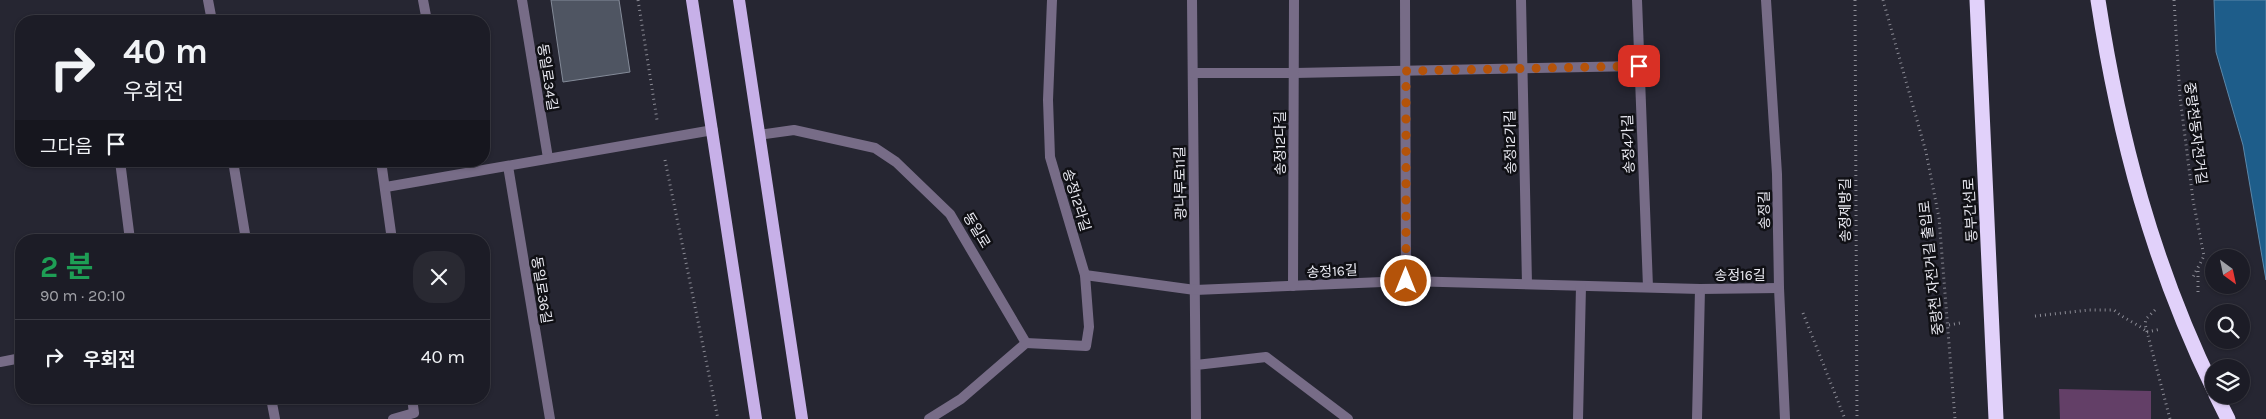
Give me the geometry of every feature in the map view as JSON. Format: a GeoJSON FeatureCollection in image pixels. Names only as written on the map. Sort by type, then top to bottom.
{"type":"FeatureCollection","features":[{"type":"Feature","properties":{"kind":"highway","name":"동부간선로"},"geometry":{"type":"LineString","coordinates":[[1977,0],[1996,419]]}},
{"type":"Feature","properties":{"kind":"highway"},"geometry":{"type":"LineString","coordinates":[[2098,0],[2122,125],[2144,214],[2169,288],[2205,370]]}},
{"type":"Feature","properties":{"kind":"highway"},"geometry":{"type":"LineString","coordinates":[[2220,404],[2228,419]]}},
{"type":"Feature","properties":{"kind":"main road"},"geometry":{"type":"LineString","coordinates":[[692,0],[756,419]]}},
{"type":"Feature","properties":{"kind":"main road"},"geometry":{"type":"LineString","coordinates":[[740,0],[802,419]]}},
{"type":"Feature","properties":{"kind":"street"},"geometry":{"type":"LineString","coordinates":[[208,0],[211,15]]}},
{"type":"Feature","properties":{"kind":"street"},"geometry":{"type":"LineString","coordinates":[[423,0],[426,15]]}},
{"type":"Feature","properties":{"kind":"street","name":"동일로34길"},"geometry":{"type":"LineString","coordinates":[[522,0],[548,158]]}},
{"type":"Feature","properties":{"kind":"street","name":"송정12라길"},"geometry":{"type":"LineString","coordinates":[[1026,343],[1086,346],[1089,327],[1085,275],[1050,157],[1048,100],[1052,0]]}},
{"type":"Feature","properties":{"kind":"street","name":"광나루로11길"},"geometry":{"type":"LineString","coordinates":[[1192,0],[1196,419]]}},
{"type":"Feature","properties":{"kind":"street","name":"송정12다길"},"geometry":{"type":"LineString","coordinates":[[1293,286],[1294,0]]}},
{"type":"Feature","properties":{"kind":"street"},"geometry":{"type":"LineString","coordinates":[[1406,0],[1406,281]]}},
{"type":"Feature","properties":{"kind":"street","name":"송정12가길"},"geometry":{"type":"LineString","coordinates":[[1521,0],[1527,284]]}},
{"type":"Feature","properties":{"kind":"street","name":"송정4가길"},"geometry":{"type":"LineString","coordinates":[[1637,0],[1648,287]]}},
{"type":"Feature","properties":{"kind":"street","name":"송정길"},"geometry":{"type":"LineString","coordinates":[[1766,0],[1777,174],[1779,288],[1785,419]]}},
{"type":"Feature","properties":{"kind":"street"},"geometry":{"type":"LineString","coordinates":[[1193,73],[1295,74],[1639,66]]}},
{"type":"Feature","properties":{"kind":"street"},"geometry":{"type":"LineString","coordinates":[[386,187],[713,130]]}},
{"type":"Feature","properties":{"kind":"street","name":"동일로"},"geometry":{"type":"LineString","coordinates":[[760,135],[794,130],[875,148],[896,162],[950,214],[1026,343]]}},
{"type":"Feature","properties":{"kind":"street","name":"동일로36길"},"geometry":{"type":"LineString","coordinates":[[508,166],[550,419]]}},
{"type":"Feature","properties":{"kind":"street"},"geometry":{"type":"LineString","coordinates":[[121,167],[129,234]]}},
{"type":"Feature","properties":{"kind":"street"},"geometry":{"type":"LineString","coordinates":[[234,167],[245,234]]}},
{"type":"Feature","properties":{"kind":"street"},"geometry":{"type":"LineString","coordinates":[[382,167],[391,234]]}},
{"type":"Feature","properties":{"kind":"street","name":"송정16길"},"geometry":{"type":"LineString","coordinates":[[1085,275],[1195,290],[1406,281],[1700,289],[1779,288]]}},
{"type":"Feature","properties":{"kind":"street"},"geometry":{"type":"LineString","coordinates":[[1578,419],[1581,286]]}},
{"type":"Feature","properties":{"kind":"street","name":"송정16길"},"geometry":{"type":"LineString","coordinates":[[1697,419],[1700,289]]}},
{"type":"Feature","properties":{"kind":"street"},"geometry":{"type":"LineString","coordinates":[[928,419],[961,399],[1026,343]]}},
{"type":"Feature","properties":{"kind":"street"},"geometry":{"type":"LineString","coordinates":[[1196,365],[1266,357],[1348,419]]}},
{"type":"Feature","properties":{"kind":"street"},"geometry":{"type":"LineString","coordinates":[[0,362],[15,359]]}},
{"type":"Feature","properties":{"kind":"street"},"geometry":{"type":"LineString","coordinates":[[272,404],[275,419]]}},
{"type":"Feature","properties":{"kind":"street"},"geometry":{"type":"LineString","coordinates":[[393,419],[414,413],[413,404]]}},
{"type":"Feature","properties":{"kind":"path"},"geometry":{"type":"LineString","coordinates":[[638,0],[660,138],[718,419]]}},
{"type":"Feature","properties":{"kind":"path","name":"송정제방길"},"geometry":{"type":"LineString","coordinates":[[1855,0],[1857,419]]}},
{"type":"Feature","properties":{"kind":"path","name":"중랑천 자전거길 출입로"},"geometry":{"type":"LineString","coordinates":[[1884,0],[1926,152],[1937,208],[1949,325],[1955,419]]}},
{"type":"Feature","properties":{"kind":"path","name":"중랑천동자전거길"},"geometry":{"type":"LineString","coordinates":[[2174,0],[2180,97],[2193,200],[2204,256],[2198,267]]}},
{"type":"Feature","properties":{"kind":"path"},"geometry":{"type":"LineString","coordinates":[[1779,288],[1801,307],[1845,419]]}},
{"type":"Feature","properties":{"kind":"path"},"geometry":{"type":"LineString","coordinates":[[2034,316],[2096,309],[2114,310],[2122,318],[2137,324],[2147,332],[2170,419]]}},
{"type":"Feature","properties":{"kind":"path"},"geometry":{"type":"LineString","coordinates":[[1949,325],[1960,323]]}},
{"type":"Feature","properties":{"kind":"shaded area"},"geometry":{"type":"Polygon","coordinates":[[[2059,389],[2151,391],[2151,419],[2060,419],[2059,389]]]}},
{"type":"Feature","properties":{"kind":"water"},"geometry":{"type":"Polygon","coordinates":[[[2214,0],[2266,0],[2266,280],[2243,145],[2216,52],[2214,0]]]}},
{"type":"Feature","properties":{"kind":"building"},"geometry":{"type":"Polygon","coordinates":[[[551,0],[619,0],[630,72],[563,82],[551,0]]]}},
{"type":"Feature","properties":{"kind":"route"},"geometry":{"type":"LineString","coordinates":[[1406,281],[1406,71],[1639,66]]}}]}
